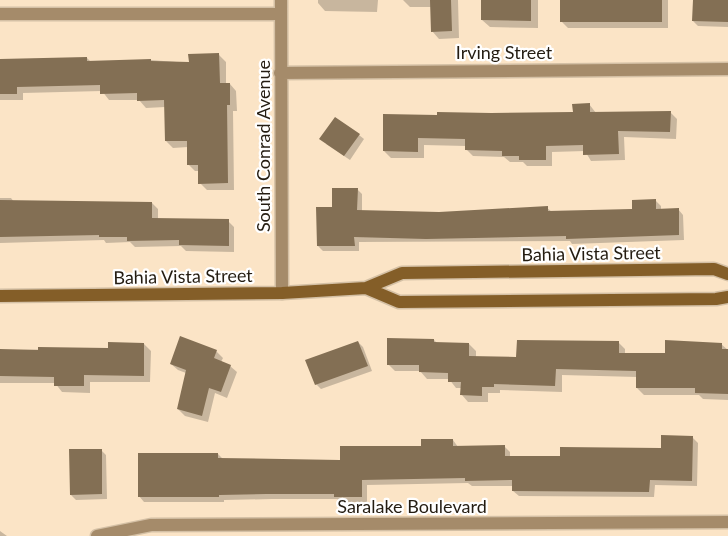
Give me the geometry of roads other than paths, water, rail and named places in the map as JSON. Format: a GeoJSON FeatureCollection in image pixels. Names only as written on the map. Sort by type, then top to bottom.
{"type":"FeatureCollection","features":[{"type":"Feature","properties":{"kind":"street","name":"South Conrad Avenue"},"geometry":{"type":"LineString","coordinates":[[281,0],[282,293]]}},
{"type":"Feature","properties":{"kind":"street"},"geometry":{"type":"LineString","coordinates":[[0,14],[281,14]]}},
{"type":"Feature","properties":{"kind":"street","name":"Irving Street"},"geometry":{"type":"LineString","coordinates":[[280,73],[728,68]]}},
{"type":"Feature","properties":{"kind":"street","name":"Bahia Vista Street"},"geometry":{"type":"LineString","coordinates":[[0,296],[282,293],[366,288],[402,273],[714,269],[728,274]]}},
{"type":"Feature","properties":{"kind":"street","name":"Bahia Vista Street"},"geometry":{"type":"LineString","coordinates":[[366,288],[399,302],[716,299],[728,297]]}},
{"type":"Feature","properties":{"kind":"street","name":"Saralake Boulevard"},"geometry":{"type":"LineString","coordinates":[[97,536],[151,525],[728,522]]}}]}
